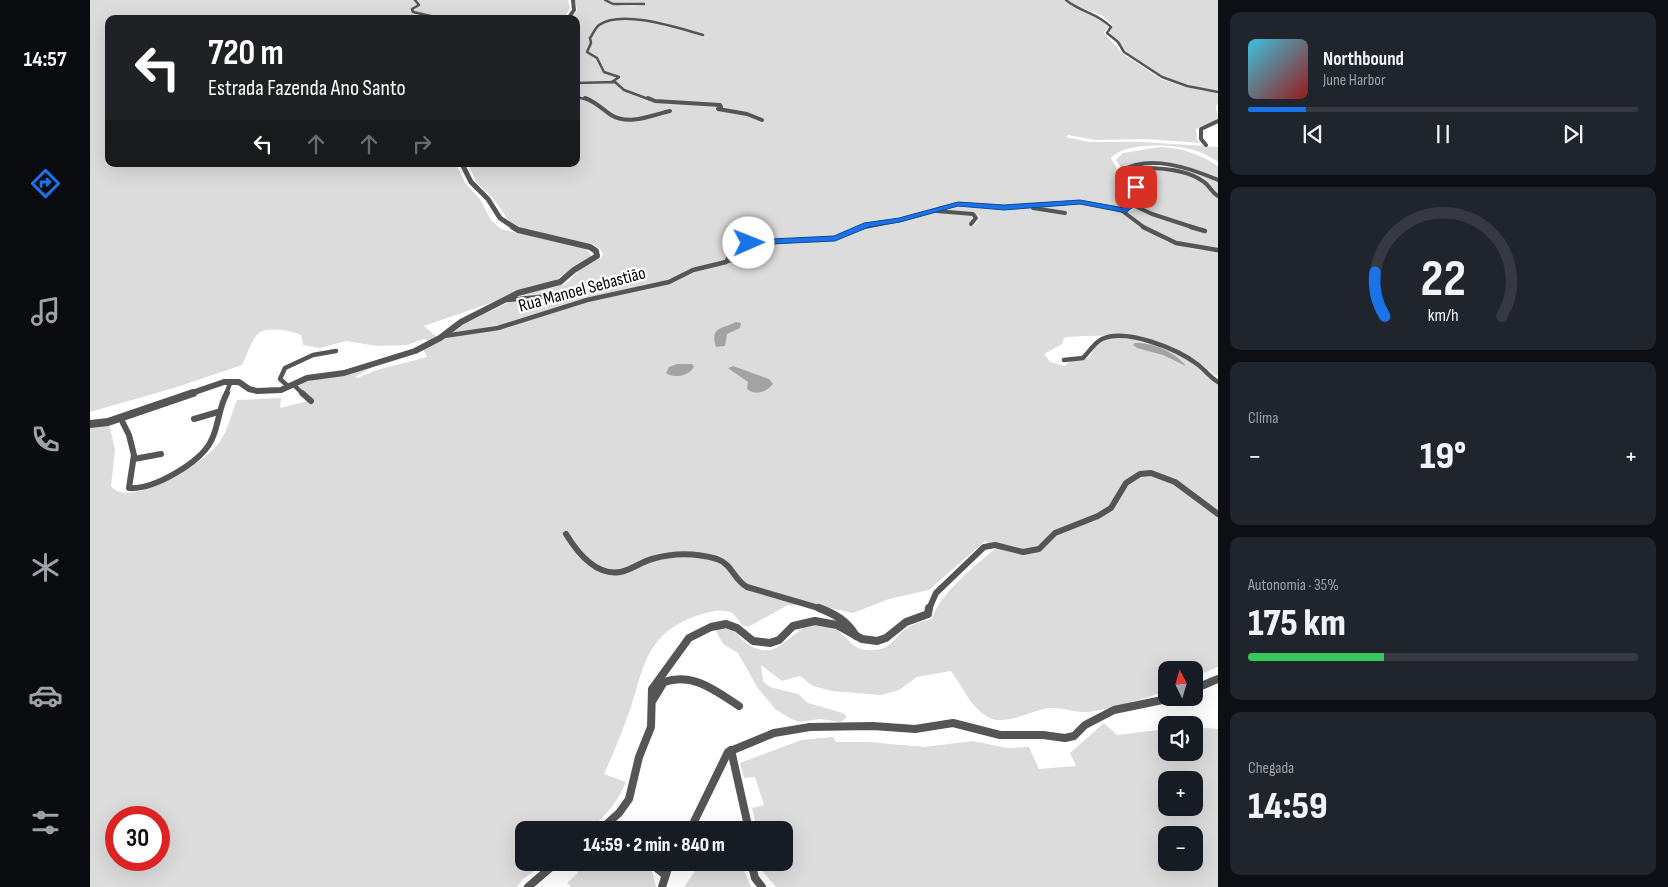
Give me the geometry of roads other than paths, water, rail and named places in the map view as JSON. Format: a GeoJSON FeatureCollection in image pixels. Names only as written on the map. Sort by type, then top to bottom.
{"type":"FeatureCollection","features":[{"type":"Feature","properties":{"kind":"street"},"geometry":{"type":"LineString","coordinates":[[416,0],[419,4],[412,9],[413,12],[426,15]]}},
{"type":"Feature","properties":{"kind":"street"},"geometry":{"type":"LineString","coordinates":[[571,15],[574,10],[572,0]]}},
{"type":"Feature","properties":{"kind":"street"},"geometry":{"type":"LineString","coordinates":[[605,0],[614,4],[644,4]]}},
{"type":"Feature","properties":{"kind":"street"},"geometry":{"type":"LineString","coordinates":[[1066,0],[1075,7],[1106,20],[1110,27],[1108,33],[1118,42],[1122,50],[1158,75],[1174,83],[1218,92]]}},
{"type":"Feature","properties":{"kind":"street"},"geometry":{"type":"LineString","coordinates":[[612,82],[619,77],[604,72],[597,58],[587,52],[591,43],[589,39],[599,26],[620,21],[649,21],[703,35]]}},
{"type":"Feature","properties":{"kind":"street"},"geometry":{"type":"LineString","coordinates":[[580,83],[612,82],[620,84],[626,91],[655,101],[720,105],[722,107],[718,109],[747,114],[762,120]]}},
{"type":"Feature","properties":{"kind":"street"},"geometry":{"type":"LineString","coordinates":[[580,98],[595,101],[617,118],[633,118],[670,111]]}},
{"type":"Feature","properties":{"kind":"street"},"geometry":{"type":"LineString","coordinates":[[1206,145],[1202,141],[1200,129],[1218,120]]}},
{"type":"Feature","properties":{"kind":"street"},"geometry":{"type":"LineString","coordinates":[[1121,171],[1134,165],[1159,164],[1192,169],[1218,180]]}},
{"type":"Feature","properties":{"kind":"street"},"geometry":{"type":"LineString","coordinates":[[90,424],[120,417],[221,383],[239,382],[249,389],[258,391],[275,390],[291,386],[310,377],[344,373],[415,351],[442,337],[461,322],[523,291],[560,282],[574,270],[595,258],[597,253],[586,245],[518,230],[508,225],[471,182],[464,167]]}},
{"type":"Feature","properties":{"kind":"street"},"geometry":{"type":"LineString","coordinates":[[1121,171],[1151,168],[1186,173],[1208,184],[1212,193],[1218,196]]}},
{"type":"Feature","properties":{"kind":"street"},"geometry":{"type":"LineString","coordinates":[[1016,207],[1080,202],[1128,210],[1133,205],[1139,190],[1121,171]]}},
{"type":"Feature","properties":{"kind":"street"},"geometry":{"type":"LineString","coordinates":[[726,261],[734,248],[741,244],[827,240],[877,223],[900,220],[958,204],[1016,207],[1065,213]]}},
{"type":"Feature","properties":{"kind":"street"},"geometry":{"type":"LineString","coordinates":[[1133,205],[1152,214],[1205,231]]}},
{"type":"Feature","properties":{"kind":"street"},"geometry":{"type":"LineString","coordinates":[[1121,210],[1162,240],[1192,248],[1217,250]]}},
{"type":"Feature","properties":{"kind":"street"},"geometry":{"type":"LineString","coordinates":[[931,211],[973,214],[976,218],[971,224]]}},
{"type":"Feature","properties":{"kind":"street"},"geometry":{"type":"LineString","coordinates":[[870,218],[877,223]]}},
{"type":"Feature","properties":{"kind":"street","name":"Rua Manoel Sebastião"},"geometry":{"type":"LineString","coordinates":[[442,337],[498,328],[587,300],[669,282],[693,270],[726,261],[766,254]]}},
{"type":"Feature","properties":{"kind":"street"},"geometry":{"type":"LineString","coordinates":[[507,300],[572,294]]}},
{"type":"Feature","properties":{"kind":"street"},"geometry":{"type":"LineString","coordinates":[[1064,360],[1083,358],[1099,340],[1125,338],[1181,354],[1218,382]]}},
{"type":"Feature","properties":{"kind":"street"},"geometry":{"type":"LineString","coordinates":[[311,401],[280,379],[285,368],[313,355],[336,351]]}},
{"type":"Feature","properties":{"kind":"street"},"geometry":{"type":"LineString","coordinates":[[120,417],[129,432],[134,460],[128,485],[129,489],[136,489],[160,482],[197,458],[211,441],[218,412],[229,391],[230,381]]}},
{"type":"Feature","properties":{"kind":"street"},"geometry":{"type":"LineString","coordinates":[[194,419],[218,412]]}},
{"type":"Feature","properties":{"kind":"street"},"geometry":{"type":"LineString","coordinates":[[134,460],[161,454]]}},
{"type":"Feature","properties":{"kind":"street"},"geometry":{"type":"LineString","coordinates":[[610,821],[624,809],[629,799],[639,757],[651,727],[651,707],[655,684],[679,649],[689,638],[711,628],[731,625],[750,640],[762,643],[777,641],[790,628],[810,622],[837,625],[856,636],[870,641],[882,640],[906,622],[929,614],[931,601],[940,589],[984,548],[994,544],[1021,552],[1041,548],[1056,533],[1080,524],[1112,508],[1125,483],[1131,478],[1147,471],[1170,479],[1218,514]]}},
{"type":"Feature","properties":{"kind":"street"},"geometry":{"type":"LineString","coordinates":[[566,534],[585,559],[611,571],[622,571],[642,562],[667,556],[693,555],[720,560],[728,566],[736,581],[799,601],[834,615],[850,624],[856,636]]}},
{"type":"Feature","properties":{"kind":"street"},"geometry":{"type":"LineString","coordinates":[[651,707],[661,684],[673,679],[704,683],[739,706]]}},
{"type":"Feature","properties":{"kind":"street"},"geometry":{"type":"LineString","coordinates":[[1203,685],[1218,679]]}},
{"type":"Feature","properties":{"kind":"street"},"geometry":{"type":"LineString","coordinates":[[694,821],[724,759],[732,750],[774,733],[816,726],[873,726],[915,729],[953,723],[1000,735],[1068,737],[1095,719],[1114,710],[1158,701]]}},
{"type":"Feature","properties":{"kind":"street"},"geometry":{"type":"LineString","coordinates":[[732,750],[747,821]]}},
{"type":"Feature","properties":{"kind":"street"},"geometry":{"type":"LineString","coordinates":[[528,887],[547,871]]}},
{"type":"Feature","properties":{"kind":"street"},"geometry":{"type":"LineString","coordinates":[[655,871],[664,883]]}},
{"type":"Feature","properties":{"kind":"street"},"geometry":{"type":"LineString","coordinates":[[753,871],[754,878],[762,887]]}}]}
